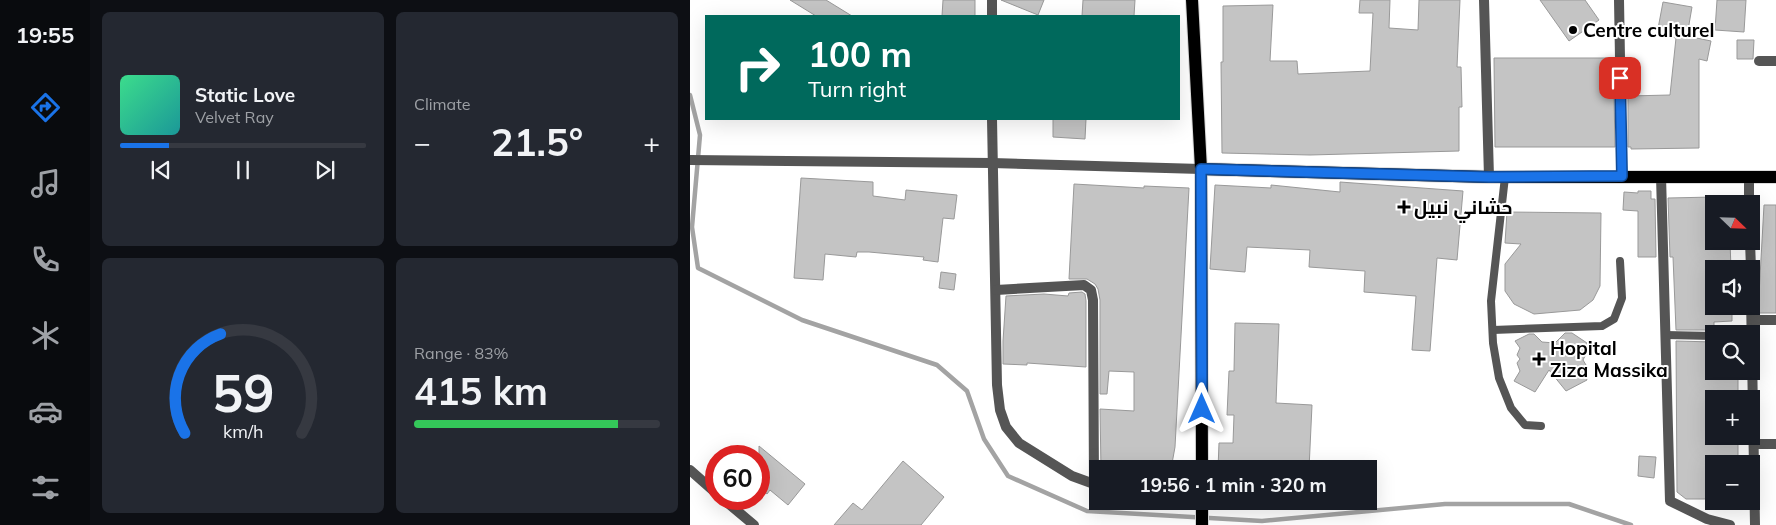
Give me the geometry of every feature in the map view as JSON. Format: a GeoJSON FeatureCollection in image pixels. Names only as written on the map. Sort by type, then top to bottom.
{"type":"FeatureCollection","features":[{"type":"Feature","properties":{"kind":"main road"},"geometry":{"type":"LineString","coordinates":[[1192,0],[1201,169],[1202,460]]}},
{"type":"Feature","properties":{"kind":"main road"},"geometry":{"type":"LineString","coordinates":[[1201,169],[1489,177],[1776,177]]}},
{"type":"Feature","properties":{"kind":"main road"},"geometry":{"type":"LineString","coordinates":[[1202,510],[1202,525]]}},
{"type":"Feature","properties":{"kind":"street"},"geometry":{"type":"LineString","coordinates":[[992,0],[992,15]]}},
{"type":"Feature","properties":{"kind":"street"},"geometry":{"type":"LineString","coordinates":[[1484,0],[1489,177]]}},
{"type":"Feature","properties":{"kind":"street"},"geometry":{"type":"LineString","coordinates":[[1619,0],[1622,176]]}},
{"type":"Feature","properties":{"kind":"street"},"geometry":{"type":"LineString","coordinates":[[1759,62],[1776,61]]}},
{"type":"Feature","properties":{"kind":"street"},"geometry":{"type":"LineString","coordinates":[[992,120],[1000,410],[1006,427],[1019,443],[1072,476],[1089,482]]}},
{"type":"Feature","properties":{"kind":"street"},"geometry":{"type":"LineString","coordinates":[[690,160],[992,163],[1201,169]]}},
{"type":"Feature","properties":{"kind":"street"},"geometry":{"type":"LineString","coordinates":[[1661,176],[1670,501],[1707,519],[1730,525]]}},
{"type":"Feature","properties":{"kind":"street"},"geometry":{"type":"LineString","coordinates":[[1749,177],[1749,195]]}},
{"type":"Feature","properties":{"kind":"street"},"geometry":{"type":"LineString","coordinates":[[996,290],[1084,286],[1091,290],[1093,300],[1096,460]]}},
{"type":"Feature","properties":{"kind":"street"},"geometry":{"type":"LineString","coordinates":[[1752,315],[1752,325]]}},
{"type":"Feature","properties":{"kind":"street"},"geometry":{"type":"LineString","coordinates":[[1752,320],[1776,320]]}},
{"type":"Feature","properties":{"kind":"street"},"geometry":{"type":"LineString","coordinates":[[1760,444],[1776,444]]}},
{"type":"Feature","properties":{"kind":"street"},"geometry":{"type":"LineString","coordinates":[[1754,445],[1756,525]]}},
{"type":"Feature","properties":{"kind":"street"},"geometry":{"type":"LineString","coordinates":[[690,470],[705,483]]}},
{"type":"Feature","properties":{"kind":"street"},"geometry":{"type":"LineString","coordinates":[[736,510],[754,525]]}},
{"type":"Feature","properties":{"kind":"lane"},"geometry":{"type":"LineString","coordinates":[[1505,176],[1491,301],[1498,378],[1511,408],[1524,425],[1541,426]]}},
{"type":"Feature","properties":{"kind":"lane"},"geometry":{"type":"LineString","coordinates":[[1493,330],[1602,326],[1614,320],[1622,298],[1620,262]]}},
{"type":"Feature","properties":{"kind":"lane"},"geometry":{"type":"LineString","coordinates":[[1665,335],[1705,336]]}},
{"type":"Feature","properties":{"kind":"building"},"geometry":{"type":"Polygon","coordinates":[[[790,0],[826,0],[850,15],[814,15],[790,0]]]}},
{"type":"Feature","properties":{"kind":"building"},"geometry":{"type":"Polygon","coordinates":[[[943,0],[975,0],[975,15],[942,15],[943,0]]]}},
{"type":"Feature","properties":{"kind":"building"},"geometry":{"type":"Polygon","coordinates":[[[1001,0],[1044,0],[1038,15],[1001,0]]]}},
{"type":"Feature","properties":{"kind":"building"},"geometry":{"type":"Polygon","coordinates":[[[1083,0],[1135,0],[1134,15],[1082,15],[1083,0]]]}},
{"type":"Feature","properties":{"kind":"building"},"geometry":{"type":"Polygon","coordinates":[[[1360,0],[1390,0],[1389,28],[1418,30],[1419,0],[1460,0],[1457,67],[1461,67],[1462,107],[1459,107],[1459,151],[1310,155],[1222,153],[1221,62],[1223,62],[1223,6],[1273,5],[1270,61],[1297,61],[1298,74],[1370,71],[1373,13],[1359,13],[1360,0]]]}},
{"type":"Feature","properties":{"kind":"building","name":"Centre culturel"},"geometry":{"type":"Polygon","coordinates":[[[1540,0],[1585,0],[1599,20],[1569,41],[1540,0]]]}},
{"type":"Feature","properties":{"kind":"building"},"geometry":{"type":"Polygon","coordinates":[[[1717,0],[1746,0],[1744,32],[1715,30],[1717,0]]]}},
{"type":"Feature","properties":{"kind":"building"},"geometry":{"type":"Polygon","coordinates":[[[1663,2],[1692,7],[1687,36],[1711,41],[1707,61],[1699,59],[1699,148],[1631,149],[1631,147],[1628,147],[1628,96],[1670,95],[1676,38],[1657,34],[1663,2]]]}},
{"type":"Feature","properties":{"kind":"building"},"geometry":{"type":"Polygon","coordinates":[[[1737,40],[1754,40],[1753,59],[1737,59],[1737,40]]]}},
{"type":"Feature","properties":{"kind":"building"},"geometry":{"type":"Polygon","coordinates":[[[1494,58],[1610,58],[1610,96],[1614,96],[1615,147],[1495,147],[1494,58]]]}},
{"type":"Feature","properties":{"kind":"building"},"geometry":{"type":"Polygon","coordinates":[[[1053,120],[1086,120],[1085,139],[1053,137],[1053,120]]]}},
{"type":"Feature","properties":{"kind":"building"},"geometry":{"type":"Polygon","coordinates":[[[801,178],[873,182],[873,196],[905,200],[906,190],[957,195],[954,219],[943,218],[938,262],[923,260],[924,257],[869,252],[857,252],[856,257],[825,254],[823,280],[794,278],[801,178]]]}},
{"type":"Feature","properties":{"kind":"building"},"geometry":{"type":"Polygon","coordinates":[[[1340,182],[1463,191],[1457,260],[1437,258],[1430,351],[1412,350],[1416,296],[1364,292],[1365,271],[1309,267],[1310,250],[1247,247],[1245,272],[1210,269],[1215,185],[1271,188],[1271,185],[1340,192],[1340,182]]]}},
{"type":"Feature","properties":{"kind":"building"},"geometry":{"type":"Polygon","coordinates":[[[1074,184],[1144,188],[1144,186],[1189,188],[1175,447],[1173,460],[1101,460],[1100,409],[1134,411],[1134,372],[1109,371],[1107,394],[1100,394],[1100,300],[1098,289],[1095,284],[1087,279],[1069,279],[1074,184]]]}},
{"type":"Feature","properties":{"kind":"building"},"geometry":{"type":"Polygon","coordinates":[[[1638,191],[1651,191],[1651,199],[1655,199],[1656,257],[1638,257],[1638,211],[1623,210],[1624,192],[1638,193],[1638,191]]]}},
{"type":"Feature","properties":{"kind":"building"},"geometry":{"type":"Polygon","coordinates":[[[1705,197],[1705,250],[1730,250],[1731,260],[1705,260],[1705,315],[1732,315],[1732,321],[1714,322],[1714,325],[1705,325],[1705,330],[1676,330],[1673,257],[1670,257],[1668,198],[1705,197]]]}},
{"type":"Feature","properties":{"kind":"building"},"geometry":{"type":"Polygon","coordinates":[[[1764,205],[1776,205],[1776,313],[1760,313],[1764,205]]]}},
{"type":"Feature","properties":{"kind":"building"},"geometry":{"type":"Polygon","coordinates":[[[1507,212],[1601,213],[1600,286],[1593,300],[1580,310],[1534,314],[1514,304],[1505,291],[1505,264],[1521,244],[1505,243],[1507,212]]]}},
{"type":"Feature","properties":{"kind":"building"},"geometry":{"type":"Polygon","coordinates":[[[941,272],[956,274],[954,290],[939,288],[941,272]]]}},
{"type":"Feature","properties":{"kind":"building"},"geometry":{"type":"Polygon","coordinates":[[[1082,292],[1085,294],[1086,301],[1086,367],[1027,363],[1027,365],[1003,364],[1006,296],[1044,294],[1068,296],[1069,293],[1082,292]]]}},
{"type":"Feature","properties":{"kind":"building"},"geometry":{"type":"Polygon","coordinates":[[[1235,323],[1279,324],[1276,403],[1312,405],[1309,460],[1218,460],[1219,443],[1233,443],[1234,415],[1227,415],[1229,371],[1234,371],[1235,323]]]}},
{"type":"Feature","properties":{"kind":"building"},"geometry":{"type":"Polygon","coordinates":[[[1565,333],[1572,333],[1587,343],[1583,353],[1586,354],[1583,360],[1586,365],[1583,369],[1587,380],[1566,391],[1549,370],[1535,392],[1514,381],[1520,371],[1517,363],[1520,359],[1517,355],[1520,348],[1515,341],[1529,334],[1534,334],[1542,342],[1555,343],[1565,333]]]}},
{"type":"Feature","properties":{"kind":"building"},"geometry":{"type":"Polygon","coordinates":[[[1676,341],[1705,342],[1705,380],[1738,380],[1738,390],[1705,390],[1705,445],[1738,445],[1738,455],[1705,455],[1705,499],[1686,499],[1677,492],[1676,341]]]}},
{"type":"Feature","properties":{"kind":"building"},"geometry":{"type":"Polygon","coordinates":[[[770,455],[805,484],[788,505],[770,490],[770,455]]]}},
{"type":"Feature","properties":{"kind":"building"},"geometry":{"type":"Polygon","coordinates":[[[1639,456],[1656,457],[1654,478],[1638,476],[1639,456]]]}},
{"type":"Feature","properties":{"kind":"building"},"geometry":{"type":"Polygon","coordinates":[[[903,461],[944,497],[921,525],[834,525],[853,503],[862,510],[903,461]]]}},
{"type":"Feature","properties":{"kind":"waterway"},"geometry":{"type":"LineString","coordinates":[[690,95],[700,135],[692,227],[698,268],[802,320],[937,365],[967,391],[984,439],[1008,476],[1087,511],[1262,521],[1445,504],[1569,504],[1631,525]]}},
{"type":"Feature","properties":{"kind":"place","name":"Centre culturel"},"geometry":{"type":"Point","coordinates":[1573,30]}},
{"type":"Feature","properties":{"kind":"place","name":"حشاني نبيل"},"geometry":{"type":"Point","coordinates":[1404,207]}},
{"type":"Feature","properties":{"kind":"place","name":"Hopital Ziza Massika"},"geometry":{"type":"Point","coordinates":[1539,359]}},
{"type":"Feature","properties":{"kind":"route"},"geometry":{"type":"LineString","coordinates":[[1202,409],[1201,169],[1489,177],[1622,176],[1620,78]]}}]}
